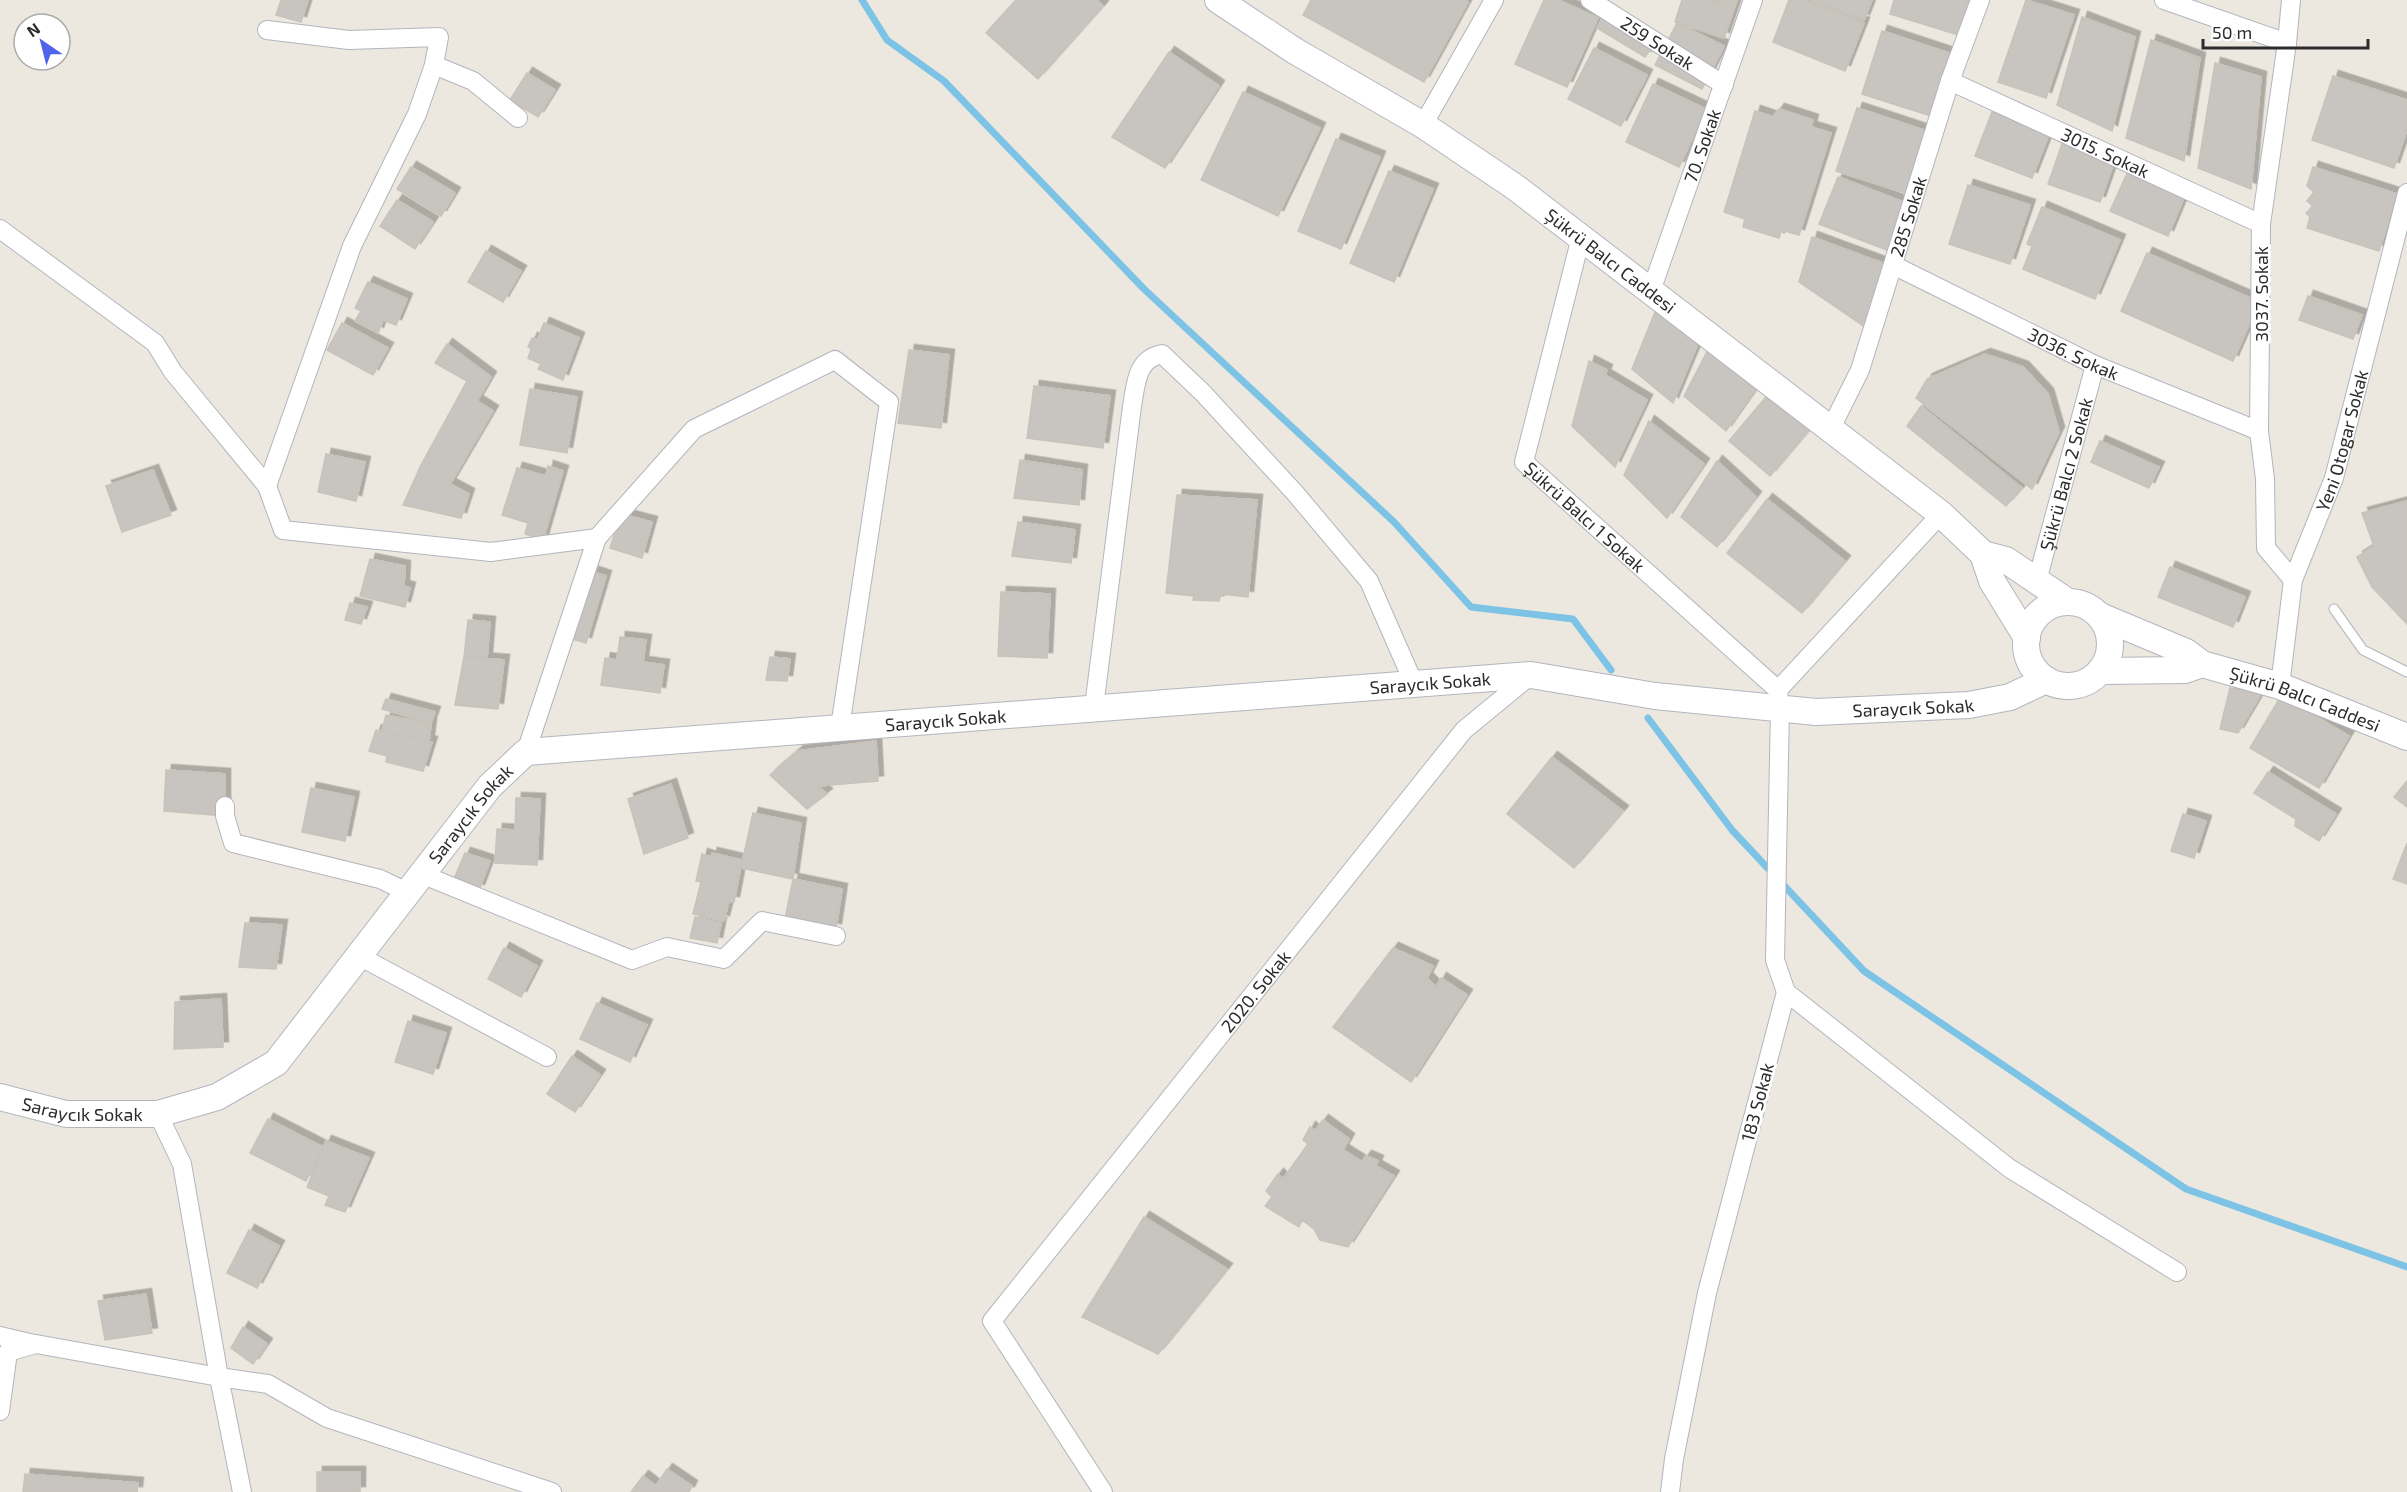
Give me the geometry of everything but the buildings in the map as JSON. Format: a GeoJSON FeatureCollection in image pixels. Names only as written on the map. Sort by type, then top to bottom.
{"type":"FeatureCollection","features":[{"type":"Feature","properties":{"kind":"street","name":"Şükrü Balcı Caddesi"},"geometry":{"type":"LineString","coordinates":[[1218,0],[1295,51],[1423,125],[1515,187],[1941,514],[1983,554],[1992,581],[2027,638]]}},
{"type":"Feature","properties":{"kind":"street"},"geometry":{"type":"LineString","coordinates":[[1423,125],[1494,0]]}},
{"type":"Feature","properties":{"kind":"street","name":"259 Sokak"},"geometry":{"type":"LineString","coordinates":[[1590,0],[1724,84]]}},
{"type":"Feature","properties":{"kind":"street","name":"70. Sokak"},"geometry":{"type":"LineString","coordinates":[[1651,291],[1753,0]]}},
{"type":"Feature","properties":{"kind":"street","name":"285 Sokak"},"geometry":{"type":"LineString","coordinates":[[1830,430],[1860,370],[1950,81],[1980,0]]}},
{"type":"Feature","properties":{"kind":"street"},"geometry":{"type":"LineString","coordinates":[[2164,0],[2287,43]]}},
{"type":"Feature","properties":{"kind":"street","name":"3037. Sokak"},"geometry":{"type":"LineString","coordinates":[[2291,0],[2261,224],[2259,431],[2265,479],[2266,548],[2293,580]]}},
{"type":"Feature","properties":{"kind":"street"},"geometry":{"type":"LineString","coordinates":[[267,30],[349,40],[439,37],[434,65],[417,114],[352,246],[267,486]]}},
{"type":"Feature","properties":{"kind":"street"},"geometry":{"type":"LineString","coordinates":[[434,65],[473,81],[518,118]]}},
{"type":"Feature","properties":{"kind":"street","name":"3015. Sokak"},"geometry":{"type":"LineString","coordinates":[[1950,81],[2261,224]]}},
{"type":"Feature","properties":{"kind":"street","name":"Yeni Otogar Sokak"},"geometry":{"type":"LineString","coordinates":[[2280,686],[2293,580],[2334,478],[2407,192]]}},
{"type":"Feature","properties":{"kind":"street"},"geometry":{"type":"LineString","coordinates":[[0,229],[155,343],[172,372],[267,486],[283,530],[491,552],[597,538]]}},
{"type":"Feature","properties":{"kind":"street","name":"Şükrü Balcı 1 Sokak"},"geometry":{"type":"LineString","coordinates":[[1581,237],[1524,462],[1778,699]]}},
{"type":"Feature","properties":{"kind":"street","name":"3036. Sokak"},"geometry":{"type":"LineString","coordinates":[[1893,265],[2095,365],[2259,431]]}},
{"type":"Feature","properties":{"kind":"street"},"geometry":{"type":"LineString","coordinates":[[1094,707],[1132,406],[1140,369],[1145,361],[1162,354],[1203,393],[1249,443],[1370,581],[1414,684]]}},
{"type":"Feature","properties":{"kind":"street"},"geometry":{"type":"LineString","coordinates":[[526,752],[597,538],[694,429],[835,360],[889,402],[840,727]]}},
{"type":"Feature","properties":{"kind":"street","name":"Şükrü Balcı 2 Sokak"},"geometry":{"type":"LineString","coordinates":[[2037,581],[2095,365]]}},
{"type":"Feature","properties":{"kind":"street"},"geometry":{"type":"LineString","coordinates":[[1941,514],[1778,699],[1775,960],[1786,992],[2009,1167],[2177,1272]]}},
{"type":"Feature","properties":{"kind":"street","name":"Şükrü Balcı Caddesi"},"geometry":{"type":"LineString","coordinates":[[1983,554],[2006,560],[2068,602]]}},
{"type":"Feature","properties":{"kind":"street"},"geometry":{"type":"LineString","coordinates":[[2068,602],[2080,604],[2100,616],[2107,626],[2110,638],[2107,661],[2100,671],[2091,679],[2069,686],[2057,685],[2046,680],[2037,672],[2027,650],[2027,638],[2036,617],[2056,604],[2068,602]]}},
{"type":"Feature","properties":{"kind":"street","name":"Şükrü Balcı Caddesi"},"geometry":{"type":"LineString","coordinates":[[2100,616],[2187,652],[2202,664],[2280,686],[2407,737]]}},
{"type":"Feature","properties":{"kind":"street","name":"Şükrü Balcı Caddesi"},"geometry":{"type":"LineString","coordinates":[[2100,671],[2185,670],[2202,664]]}},
{"type":"Feature","properties":{"kind":"street","name":"Saraycık Sokak"},"geometry":{"type":"LineString","coordinates":[[0,1097],[66,1114],[158,1114],[217,1097],[276,1063],[490,786],[526,752],[1531,675],[1655,696],[1778,699],[1816,712],[1969,705],[2010,698],[2046,680]]}},
{"type":"Feature","properties":{"kind":"street","name":"2020. Sokak"},"geometry":{"type":"LineString","coordinates":[[1103,1492],[992,1321],[1464,730],[1531,675]]}},
{"type":"Feature","properties":{"kind":"street"},"geometry":{"type":"LineString","coordinates":[[225,806],[225,816],[233,843],[380,879],[414,883],[632,960],[667,946],[724,958],[762,921],[836,936]]}},
{"type":"Feature","properties":{"kind":"street"},"geometry":{"type":"LineString","coordinates":[[359,956],[547,1057]]}},
{"type":"Feature","properties":{"kind":"street","name":"183 Sokak"},"geometry":{"type":"LineString","coordinates":[[1670,1492],[1674,1459],[1707,1293],[1786,992]]}},
{"type":"Feature","properties":{"kind":"street"},"geometry":{"type":"LineString","coordinates":[[158,1114],[182,1164],[219,1377],[242,1492]]}},
{"type":"Feature","properties":{"kind":"street"},"geometry":{"type":"LineString","coordinates":[[0,1336],[268,1384],[327,1418],[552,1492]]}},
{"type":"Feature","properties":{"kind":"street"},"geometry":{"type":"LineString","coordinates":[[0,1411],[8,1352],[36,1344]]}},
{"type":"Feature","properties":{"kind":"lane"},"geometry":{"type":"LineString","coordinates":[[2334,609],[2363,650],[2407,672]]}},
{"type":"Feature","properties":{"kind":"waterway"},"geometry":{"type":"LineString","coordinates":[[862,0],[887,40],[944,81],[1144,289],[1394,522],[1471,607],[1573,619],[1611,670]]}},
{"type":"Feature","properties":{"kind":"waterway"},"geometry":{"type":"LineString","coordinates":[[1648,718],[1732,830],[1864,971],[2186,1189],[2407,1267]]}}]}
